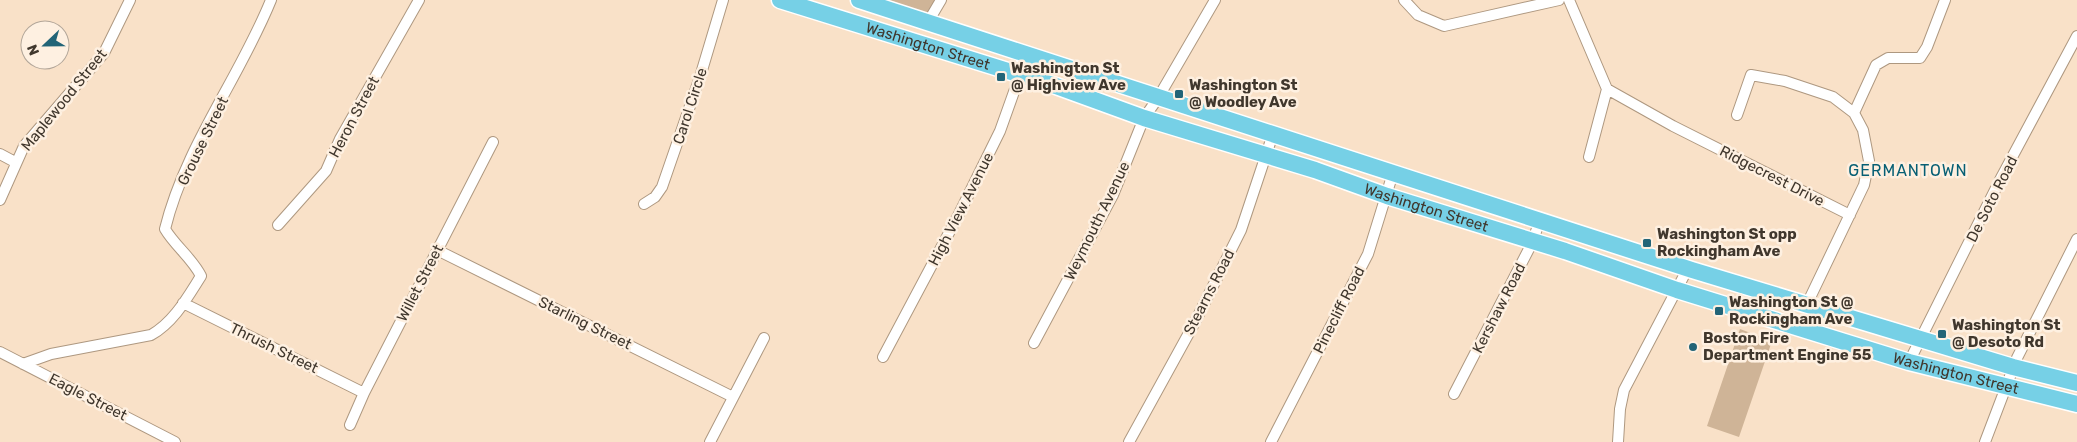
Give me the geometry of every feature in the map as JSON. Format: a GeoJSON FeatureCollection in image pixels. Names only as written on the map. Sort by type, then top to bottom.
{"type":"FeatureCollection","features":[{"type":"Feature","properties":{"kind":"main road","name":"Washington Street"},"geometry":{"type":"LineString","coordinates":[[780,0],[797,3],[1018,74],[1144,118],[1266,157],[1315,170],[1387,196],[1676,290],[1909,362],[2077,404]]}},
{"type":"Feature","properties":{"kind":"main road","name":"Washington Street"},"geometry":{"type":"LineString","coordinates":[[858,0],[1688,268],[2013,367],[2077,383]]}},
{"type":"Feature","properties":{"kind":"street","name":"Maplewood Street"},"geometry":{"type":"LineString","coordinates":[[0,200],[15,162],[24,146],[104,53],[130,0]]}},
{"type":"Feature","properties":{"kind":"street","name":"Grouse Street"},"geometry":{"type":"LineString","coordinates":[[183,303],[201,276],[196,266],[171,239],[165,229],[194,153],[271,0]]}},
{"type":"Feature","properties":{"kind":"street","name":"Heron Street"},"geometry":{"type":"LineString","coordinates":[[278,225],[326,171],[340,139],[419,0]]}},
{"type":"Feature","properties":{"kind":"street","name":"Carol Circle"},"geometry":{"type":"LineString","coordinates":[[644,204],[655,197],[662,187],[700,77],[722,0]]}},
{"type":"Feature","properties":{"kind":"street"},"geometry":{"type":"LineString","coordinates":[[928,22],[941,0]]}},
{"type":"Feature","properties":{"kind":"street","name":"Weymouth Avenue"},"geometry":{"type":"LineString","coordinates":[[1034,343],[1113,195],[1144,118],[1158,98],[1215,0]]}},
{"type":"Feature","properties":{"kind":"street"},"geometry":{"type":"LineString","coordinates":[[1404,0],[1418,14],[1444,26],[1516,5],[1559,0]]}},
{"type":"Feature","properties":{"kind":"street"},"geometry":{"type":"LineString","coordinates":[[1569,0],[1607,89],[1589,157]]}},
{"type":"Feature","properties":{"kind":"street"},"geometry":{"type":"LineString","coordinates":[[1854,113],[1876,65],[1888,58],[1920,58],[1928,47],[1945,0]]}},
{"type":"Feature","properties":{"kind":"street","name":"De Soto Road"},"geometry":{"type":"LineString","coordinates":[[1909,362],[2002,176],[2077,36]]}},
{"type":"Feature","properties":{"kind":"street","name":"High View Avenue"},"geometry":{"type":"LineString","coordinates":[[883,357],[959,214],[1000,131],[1018,74],[1022,54]]}},
{"type":"Feature","properties":{"kind":"street"},"geometry":{"type":"LineString","coordinates":[[1737,116],[1751,75],[1785,81],[1833,97],[1854,113],[1863,130],[1869,161],[1864,185],[1807,304]]}},
{"type":"Feature","properties":{"kind":"street","name":"Ridgecrest Drive"},"geometry":{"type":"LineString","coordinates":[[1607,89],[1673,126],[1850,215]]}},
{"type":"Feature","properties":{"kind":"street","name":"Stearns Road"},"geometry":{"type":"LineString","coordinates":[[1129,442],[1186,339],[1241,230],[1273,134]]}},
{"type":"Feature","properties":{"kind":"street","name":"Willet Street"},"geometry":{"type":"LineString","coordinates":[[350,425],[364,393],[493,142]]}},
{"type":"Feature","properties":{"kind":"street"},"geometry":{"type":"LineString","coordinates":[[0,154],[15,162]]}},
{"type":"Feature","properties":{"kind":"street","name":"Pinecliff Road"},"geometry":{"type":"LineString","coordinates":[[1271,442],[1368,254],[1394,173]]}},
{"type":"Feature","properties":{"kind":"street","name":"Kershaw Road"},"geometry":{"type":"LineString","coordinates":[[1454,394],[1532,242],[1540,220]]}},
{"type":"Feature","properties":{"kind":"street"},"geometry":{"type":"LineString","coordinates":[[1985,442],[2013,367],[2077,239]]}},
{"type":"Feature","properties":{"kind":"street","name":"Starling Street"},"geometry":{"type":"LineString","coordinates":[[437,250],[734,397]]}},
{"type":"Feature","properties":{"kind":"street"},"geometry":{"type":"LineString","coordinates":[[1618,442],[1620,409],[1624,390],[1688,268]]}},
{"type":"Feature","properties":{"kind":"street"},"geometry":{"type":"LineString","coordinates":[[23,364],[51,354],[151,335],[164,328],[183,303]]}},
{"type":"Feature","properties":{"kind":"street","name":"Thrush Street"},"geometry":{"type":"LineString","coordinates":[[183,303],[364,393]]}},
{"type":"Feature","properties":{"kind":"street"},"geometry":{"type":"LineString","coordinates":[[710,442],[764,338]]}},
{"type":"Feature","properties":{"kind":"street","name":"Eagle Street"},"geometry":{"type":"LineString","coordinates":[[0,352],[175,442]]}},
{"type":"Feature","properties":{"kind":"shaded area"},"geometry":{"type":"Polygon","coordinates":[[[873,0],[936,0],[928,22],[873,0]]]}},
{"type":"Feature","properties":{"kind":"shaded area"},"geometry":{"type":"Polygon","coordinates":[[[1740,329],[1772,341],[1739,437],[1707,426],[1740,329]]]}},
{"type":"Feature","properties":{"kind":"place","name":"Washington St @ Highview Ave"},"geometry":{"type":"Point","coordinates":[1001,77]}},
{"type":"Feature","properties":{"kind":"place","name":"Washington St @ Woodley Ave"},"geometry":{"type":"Point","coordinates":[1179,94]}},
{"type":"Feature","properties":{"kind":"place","name":"Washington St opp Rockingham Ave"},"geometry":{"type":"Point","coordinates":[1647,243]}},
{"type":"Feature","properties":{"kind":"place","name":"Washington St @ Rockingham Ave"},"geometry":{"type":"Point","coordinates":[1719,311]}},
{"type":"Feature","properties":{"kind":"place","name":"Washington St @ Desoto Rd"},"geometry":{"type":"Point","coordinates":[1942,334]}},
{"type":"Feature","properties":{"kind":"place","name":"Boston Fire Department Engine 55"},"geometry":{"type":"Point","coordinates":[1693,347]}},
{"type":"Feature","properties":{"kind":"district","name":"GERMANTOWN"},"geometry":{"type":"Point","coordinates":[1908,170]}}]}
